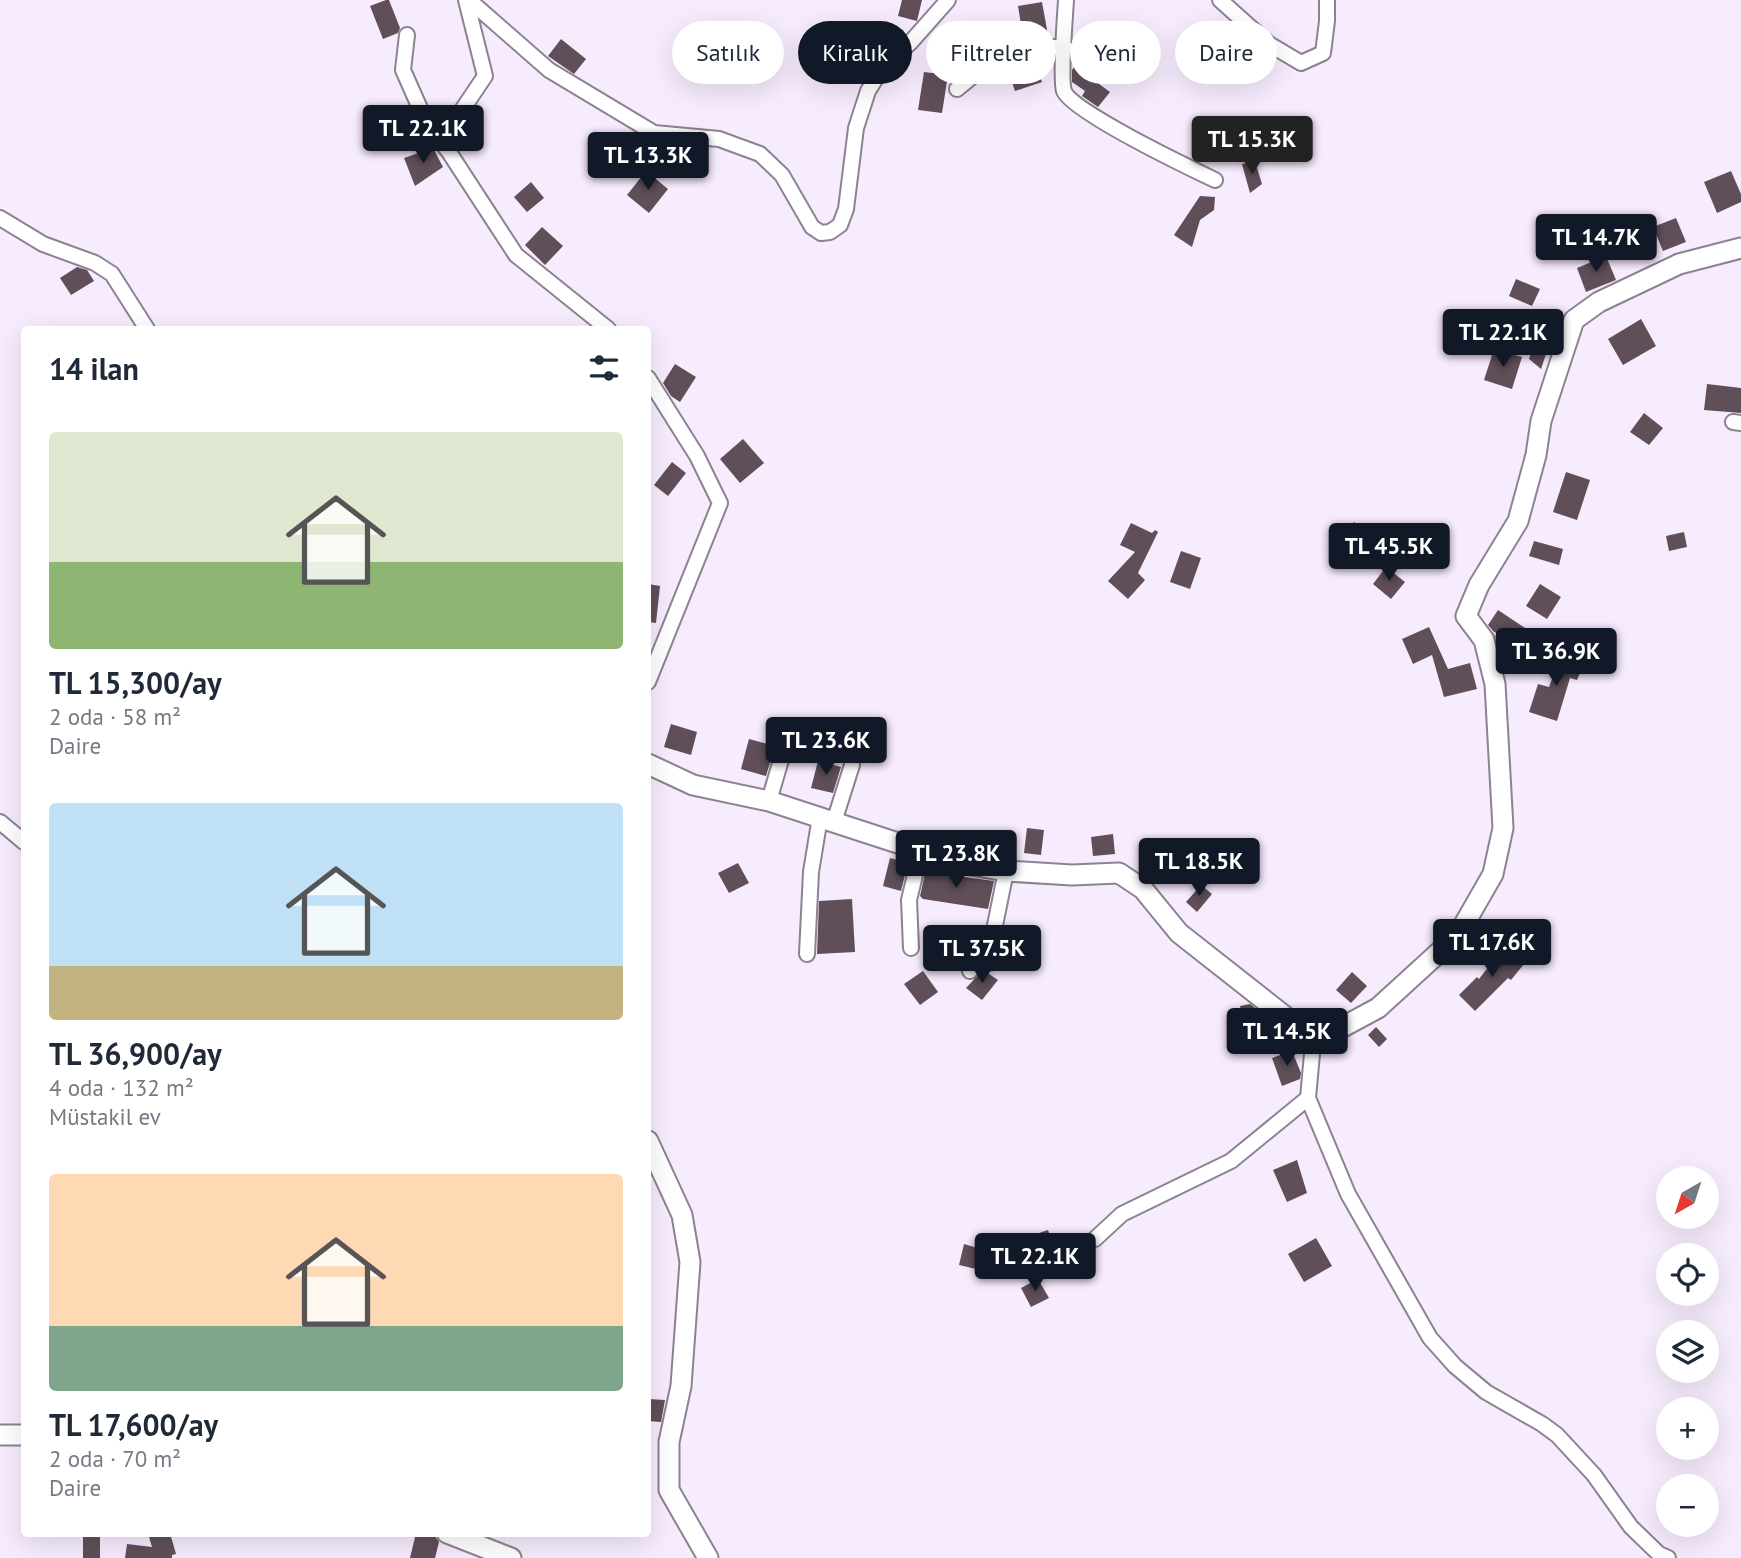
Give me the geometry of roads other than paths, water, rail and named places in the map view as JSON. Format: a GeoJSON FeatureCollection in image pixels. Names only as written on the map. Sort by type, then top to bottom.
{"type":"FeatureCollection","features":[{"type":"Feature","properties":{"kind":"street"},"geometry":{"type":"LineString","coordinates":[[468,0],[549,70],[654,133],[719,139],[760,154],[782,175],[812,227],[821,233],[830,232],[840,225],[846,209],[856,128],[868,91],[881,70],[910,43],[948,0]]}},
{"type":"Feature","properties":{"kind":"street"},"geometry":{"type":"LineString","coordinates":[[449,152],[452,125],[485,76],[468,0]]}},
{"type":"Feature","properties":{"kind":"street"},"geometry":{"type":"LineString","coordinates":[[1066,0],[1064,90],[1073,103],[1151,149],[1215,180]]}},
{"type":"Feature","properties":{"kind":"street"},"geometry":{"type":"LineString","coordinates":[[1220,0],[1269,44],[1301,63],[1323,53],[1327,0]]}},
{"type":"Feature","properties":{"kind":"street"},"geometry":{"type":"LineString","coordinates":[[407,35],[403,70],[426,122],[449,152],[516,255],[604,326]]}},
{"type":"Feature","properties":{"kind":"street"},"geometry":{"type":"LineString","coordinates":[[957,89],[1009,47],[1065,47]]}},
{"type":"Feature","properties":{"kind":"street"},"geometry":{"type":"LineString","coordinates":[[0,218],[43,244],[96,263],[112,274],[145,326]]}},
{"type":"Feature","properties":{"kind":"street"},"geometry":{"type":"LineString","coordinates":[[1313,1043],[1378,1008],[1458,934],[1493,874],[1503,828],[1496,684],[1484,640],[1466,616],[1479,585],[1518,521],[1536,455],[1541,421],[1574,320],[1599,302],[1679,264],[1741,248]]}},
{"type":"Feature","properties":{"kind":"street"},"geometry":{"type":"LineString","coordinates":[[651,383],[697,456],[720,503],[651,675]]}},
{"type":"Feature","properties":{"kind":"street"},"geometry":{"type":"LineString","coordinates":[[769,801],[788,736]]}},
{"type":"Feature","properties":{"kind":"street"},"geometry":{"type":"LineString","coordinates":[[651,765],[693,785],[769,801],[959,863],[1006,871],[1072,875],[1119,873],[1143,889],[1179,933],[1287,1018],[1313,1043]]}},
{"type":"Feature","properties":{"kind":"street"},"geometry":{"type":"LineString","coordinates":[[807,954],[811,872],[827,819],[852,765]]}},
{"type":"Feature","properties":{"kind":"street"},"geometry":{"type":"LineString","coordinates":[[0,822],[21,840]]}},
{"type":"Feature","properties":{"kind":"street"},"geometry":{"type":"LineString","coordinates":[[911,948],[909,900],[921,850]]}},
{"type":"Feature","properties":{"kind":"street"},"geometry":{"type":"LineString","coordinates":[[970,971],[991,945],[1006,871]]}},
{"type":"Feature","properties":{"kind":"street"},"geometry":{"type":"LineString","coordinates":[[1313,1043],[1308,1098],[1348,1194],[1430,1338],[1455,1366],[1486,1392],[1557,1435],[1594,1475],[1631,1527],[1659,1554],[1668,1558]]}},
{"type":"Feature","properties":{"kind":"street"},"geometry":{"type":"LineString","coordinates":[[1095,1239],[1122,1214],[1231,1161],[1308,1098]]}},
{"type":"Feature","properties":{"kind":"street"},"geometry":{"type":"LineString","coordinates":[[651,1148],[682,1215],[690,1262],[681,1386],[669,1442],[669,1490],[708,1558]]}},
{"type":"Feature","properties":{"kind":"street"},"geometry":{"type":"LineString","coordinates":[[0,1435],[21,1435]]}},
{"type":"Feature","properties":{"kind":"street"},"geometry":{"type":"LineString","coordinates":[[457,1537],[511,1558]]}}]}
